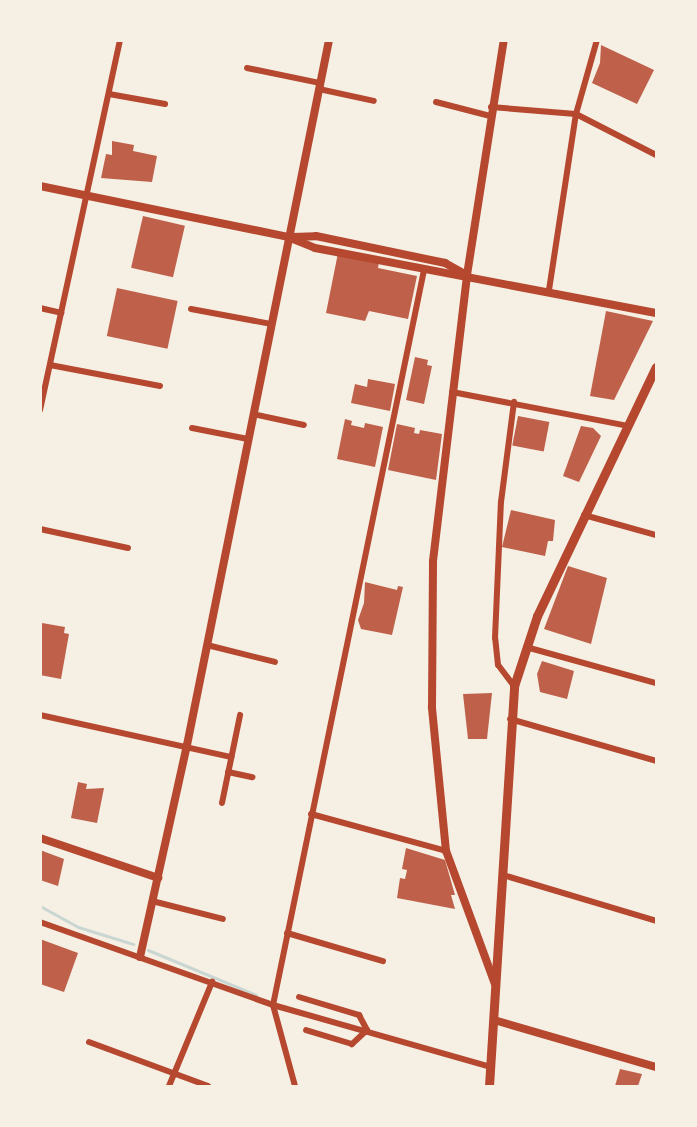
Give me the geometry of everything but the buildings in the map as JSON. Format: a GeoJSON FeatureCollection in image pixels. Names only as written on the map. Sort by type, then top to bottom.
{"type":"FeatureCollection","features":[{"type":"Feature","properties":{"kind":"main road"},"geometry":{"type":"LineString","coordinates":[[489,1086],[503,875],[510,719],[514,687],[526,647],[584,516],[628,426],[653,385],[657,366]]}},
{"type":"Feature","properties":{"kind":"main road"},"geometry":{"type":"LineString","coordinates":[[494,1020],[657,1067]]}},
{"type":"Feature","properties":{"kind":"street"},"geometry":{"type":"LineString","coordinates":[[40,410],[120,40]]}},
{"type":"Feature","properties":{"kind":"street"},"geometry":{"type":"LineString","coordinates":[[140,957],[187,746],[329,40]]}},
{"type":"Feature","properties":{"kind":"street"},"geometry":{"type":"LineString","coordinates":[[496,986],[446,851],[432,707],[433,573],[467,275],[491,107],[504,40]]}},
{"type":"Feature","properties":{"kind":"street"},"geometry":{"type":"LineString","coordinates":[[549,290],[576,114],[597,40]]}},
{"type":"Feature","properties":{"kind":"street"},"geometry":{"type":"LineString","coordinates":[[247,68],[374,101]]}},
{"type":"Feature","properties":{"kind":"street"},"geometry":{"type":"LineString","coordinates":[[109,94],[165,104]]}},
{"type":"Feature","properties":{"kind":"street"},"geometry":{"type":"LineString","coordinates":[[436,102],[490,116]]}},
{"type":"Feature","properties":{"kind":"street"},"geometry":{"type":"LineString","coordinates":[[491,107],[576,114],[657,154]]}},
{"type":"Feature","properties":{"kind":"street"},"geometry":{"type":"LineString","coordinates":[[40,186],[288,237],[315,248],[424,270],[467,275],[549,290],[657,313]]}},
{"type":"Feature","properties":{"kind":"street"},"geometry":{"type":"LineString","coordinates":[[288,237],[316,236],[444,262],[467,275]]}},
{"type":"Feature","properties":{"kind":"street"},"geometry":{"type":"LineString","coordinates":[[295,1086],[273,1005],[424,270]]}},
{"type":"Feature","properties":{"kind":"street"},"geometry":{"type":"LineString","coordinates":[[40,308],[61,313]]}},
{"type":"Feature","properties":{"kind":"street"},"geometry":{"type":"LineString","coordinates":[[190,309],[271,324]]}},
{"type":"Feature","properties":{"kind":"street"},"geometry":{"type":"LineString","coordinates":[[50,365],[160,386]]}},
{"type":"Feature","properties":{"kind":"street"},"geometry":{"type":"LineString","coordinates":[[452,392],[514,402],[628,426]]}},
{"type":"Feature","properties":{"kind":"street"},"geometry":{"type":"LineString","coordinates":[[514,402],[501,502],[495,638],[498,665],[514,687]]}},
{"type":"Feature","properties":{"kind":"street"},"geometry":{"type":"LineString","coordinates":[[253,414],[304,425]]}},
{"type":"Feature","properties":{"kind":"street"},"geometry":{"type":"LineString","coordinates":[[192,428],[248,439]]}},
{"type":"Feature","properties":{"kind":"street"},"geometry":{"type":"LineString","coordinates":[[584,516],[657,535]]}},
{"type":"Feature","properties":{"kind":"street"},"geometry":{"type":"LineString","coordinates":[[40,529],[128,548]]}},
{"type":"Feature","properties":{"kind":"street"},"geometry":{"type":"LineString","coordinates":[[207,645],[275,662]]}},
{"type":"Feature","properties":{"kind":"street"},"geometry":{"type":"LineString","coordinates":[[526,647],[657,683]]}},
{"type":"Feature","properties":{"kind":"street"},"geometry":{"type":"LineString","coordinates":[[40,715],[231,757]]}},
{"type":"Feature","properties":{"kind":"street"},"geometry":{"type":"LineString","coordinates":[[222,803],[240,715]]}},
{"type":"Feature","properties":{"kind":"street"},"geometry":{"type":"LineString","coordinates":[[510,719],[657,761]]}},
{"type":"Feature","properties":{"kind":"street"},"geometry":{"type":"LineString","coordinates":[[228,772],[252,777]]}},
{"type":"Feature","properties":{"kind":"street"},"geometry":{"type":"LineString","coordinates":[[311,814],[446,851]]}},
{"type":"Feature","properties":{"kind":"street"},"geometry":{"type":"LineString","coordinates":[[40,838],[158,878]]}},
{"type":"Feature","properties":{"kind":"street"},"geometry":{"type":"LineString","coordinates":[[503,875],[657,921]]}},
{"type":"Feature","properties":{"kind":"street"},"geometry":{"type":"LineString","coordinates":[[153,901],[223,919]]}},
{"type":"Feature","properties":{"kind":"street"},"geometry":{"type":"LineString","coordinates":[[40,922],[273,1005],[491,1067]]}},
{"type":"Feature","properties":{"kind":"street"},"geometry":{"type":"LineString","coordinates":[[287,933],[383,961]]}},
{"type":"Feature","properties":{"kind":"street"},"geometry":{"type":"LineString","coordinates":[[169,1086],[212,982]]}},
{"type":"Feature","properties":{"kind":"street"},"geometry":{"type":"LineString","coordinates":[[299,997],[359,1015],[367,1030]]}},
{"type":"Feature","properties":{"kind":"street"},"geometry":{"type":"LineString","coordinates":[[306,1030],[352,1044],[367,1030]]}},
{"type":"Feature","properties":{"kind":"street"},"geometry":{"type":"LineString","coordinates":[[89,1042],[208,1086]]}},
{"type":"Feature","properties":{"kind":"waterway"},"geometry":{"type":"LineString","coordinates":[[40,906],[78,927],[133,944]]}},
{"type":"Feature","properties":{"kind":"waterway"},"geometry":{"type":"LineString","coordinates":[[148,950],[256,995]]}}]}
